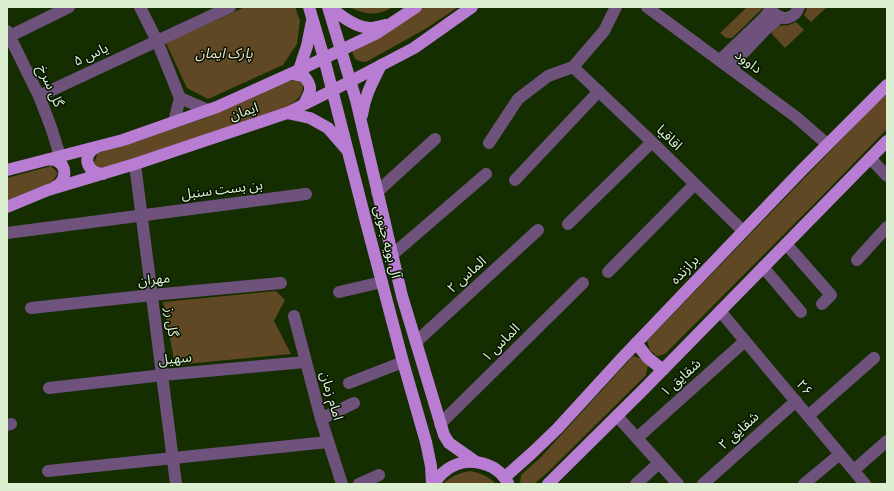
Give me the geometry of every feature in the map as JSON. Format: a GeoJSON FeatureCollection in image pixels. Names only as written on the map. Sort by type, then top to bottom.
{"type":"FeatureCollection","features":[{"type":"Feature","properties":{"kind":"main road"},"geometry":{"type":"LineString","coordinates":[[329,7],[343,18],[354,24],[369,28],[391,24]]}},
{"type":"Feature","properties":{"kind":"main road","name":"آل بویه جنوبی"},"geometry":{"type":"LineString","coordinates":[[329,7],[347,48],[351,81],[402,296],[440,424],[449,443],[476,462]]}},
{"type":"Feature","properties":{"kind":"main road","name":"ایمان"},"geometry":{"type":"LineString","coordinates":[[7,170],[123,140],[208,110],[347,48],[377,33],[416,7]]}},
{"type":"Feature","properties":{"kind":"main road","name":"ایمان"},"geometry":{"type":"LineString","coordinates":[[7,207],[54,188],[135,164],[287,113],[414,48],[472,7]]}},
{"type":"Feature","properties":{"kind":"main road"},"geometry":{"type":"LineString","coordinates":[[304,104],[310,89],[309,81],[304,76],[295,72],[307,46],[311,13]]}},
{"type":"Feature","properties":{"kind":"main road","name":"آل بویه جنوبی"},"geometry":{"type":"LineString","coordinates":[[311,13],[403,362],[426,442],[433,484]]}},
{"type":"Feature","properties":{"kind":"main road"},"geometry":{"type":"LineString","coordinates":[[347,48],[350,54],[351,63],[357,70],[365,74]]}},
{"type":"Feature","properties":{"kind":"main road"},"geometry":{"type":"LineString","coordinates":[[361,120],[364,100],[381,65]]}},
{"type":"Feature","properties":{"kind":"main road","name":"برازنده"},"geometry":{"type":"LineString","coordinates":[[507,480],[557,429],[636,343],[743,231],[827,144],[887,85]]}},
{"type":"Feature","properties":{"kind":"main road"},"geometry":{"type":"LineString","coordinates":[[287,113],[310,118],[328,128],[348,151]]}},
{"type":"Feature","properties":{"kind":"main road"},"geometry":{"type":"LineString","coordinates":[[548,484],[663,370],[887,141]]}},
{"type":"Feature","properties":{"kind":"main road"},"geometry":{"type":"LineString","coordinates":[[98,147],[90,152],[88,163],[93,171],[98,174],[103,174]]}},
{"type":"Feature","properties":{"kind":"main road"},"geometry":{"type":"LineString","coordinates":[[54,158],[64,168],[65,174],[63,180],[54,188]]}},
{"type":"Feature","properties":{"kind":"main road"},"geometry":{"type":"LineString","coordinates":[[636,343],[648,358],[663,370]]}},
{"type":"Feature","properties":{"kind":"main road"},"geometry":{"type":"LineString","coordinates":[[433,484],[444,472],[455,465],[468,461],[482,462],[495,468],[507,480]]}},
{"type":"Feature","properties":{"kind":"street"},"geometry":{"type":"LineString","coordinates":[[8,33],[69,7]]}},
{"type":"Feature","properties":{"kind":"street"},"geometry":{"type":"LineString","coordinates":[[140,7],[157,41],[180,98],[174,122]]}},
{"type":"Feature","properties":{"kind":"street","name":"یاس ۵"},"geometry":{"type":"LineString","coordinates":[[39,96],[230,7]]}},
{"type":"Feature","properties":{"kind":"street"},"geometry":{"type":"LineString","coordinates":[[489,143],[518,99],[548,76],[574,67],[604,31],[616,7]]}},
{"type":"Feature","properties":{"kind":"street","name":"داوود"},"geometry":{"type":"LineString","coordinates":[[647,7],[796,117],[827,144]]}},
{"type":"Feature","properties":{"kind":"street"},"geometry":{"type":"LineString","coordinates":[[720,60],[765,16],[771,7],[776,15],[785,18],[794,15],[799,7]]}},
{"type":"Feature","properties":{"kind":"street"},"geometry":{"type":"LineString","coordinates":[[735,71],[733,64],[765,30],[780,17]]}},
{"type":"Feature","properties":{"kind":"street","name":"گل سرخ"},"geometry":{"type":"LineString","coordinates":[[8,33],[39,96],[51,128],[54,158]]}},
{"type":"Feature","properties":{"kind":"street","name":"اقاقیا"},"geometry":{"type":"LineString","coordinates":[[574,67],[743,231]]}},
{"type":"Feature","properties":{"kind":"street"},"geometry":{"type":"LineString","coordinates":[[515,180],[598,91]]}},
{"type":"Feature","properties":{"kind":"street"},"geometry":{"type":"LineString","coordinates":[[180,98],[208,110]]}},
{"type":"Feature","properties":{"kind":"street"},"geometry":{"type":"LineString","coordinates":[[377,192],[435,139]]}},
{"type":"Feature","properties":{"kind":"street"},"geometry":{"type":"LineString","coordinates":[[568,224],[652,142]]}},
{"type":"Feature","properties":{"kind":"street"},"geometry":{"type":"LineString","coordinates":[[870,158],[887,176]]}},
{"type":"Feature","properties":{"kind":"street","name":"گل رز"},"geometry":{"type":"LineString","coordinates":[[135,164],[174,458],[176,484]]}},
{"type":"Feature","properties":{"kind":"street"},"geometry":{"type":"LineString","coordinates":[[392,255],[486,174]]}},
{"type":"Feature","properties":{"kind":"street"},"geometry":{"type":"LineString","coordinates":[[608,272],[695,184]]}},
{"type":"Feature","properties":{"kind":"street","name":"بن بست سنبل"},"geometry":{"type":"LineString","coordinates":[[7,233],[306,194]]}},
{"type":"Feature","properties":{"kind":"street"},"geometry":{"type":"LineString","coordinates":[[857,260],[887,227]]}},
{"type":"Feature","properties":{"kind":"street","name":"الماس ۲"},"geometry":{"type":"LineString","coordinates":[[416,342],[538,230]]}},
{"type":"Feature","properties":{"kind":"street"},"geometry":{"type":"LineString","coordinates":[[786,244],[831,295],[822,304]]}},
{"type":"Feature","properties":{"kind":"street"},"geometry":{"type":"LineString","coordinates":[[763,267],[801,312]]}},
{"type":"Feature","properties":{"kind":"street"},"geometry":{"type":"LineString","coordinates":[[339,292],[382,282]]}},
{"type":"Feature","properties":{"kind":"street","name":"مهران"},"geometry":{"type":"LineString","coordinates":[[31,308],[281,283]]}},
{"type":"Feature","properties":{"kind":"street","name":"الماس ۱"},"geometry":{"type":"LineString","coordinates":[[440,424],[583,284]]}},
{"type":"Feature","properties":{"kind":"street","name":"۲۶"},"geometry":{"type":"LineString","coordinates":[[720,311],[865,484]]}},
{"type":"Feature","properties":{"kind":"street","name":"امام زمان"},"geometry":{"type":"LineString","coordinates":[[294,316],[321,419],[342,484]]}},
{"type":"Feature","properties":{"kind":"street","name":"شقایق ۱"},"geometry":{"type":"LineString","coordinates":[[637,438],[745,341]]}},
{"type":"Feature","properties":{"kind":"street"},"geometry":{"type":"LineString","coordinates":[[808,416],[874,358]]}},
{"type":"Feature","properties":{"kind":"street","name":"سهیل"},"geometry":{"type":"LineString","coordinates":[[49,388],[163,375],[305,362]]}},
{"type":"Feature","properties":{"kind":"street"},"geometry":{"type":"LineString","coordinates":[[349,383],[403,362]]}},
{"type":"Feature","properties":{"kind":"street","name":"شقایق ۲"},"geometry":{"type":"LineString","coordinates":[[703,484],[796,401]]}},
{"type":"Feature","properties":{"kind":"street"},"geometry":{"type":"LineString","coordinates":[[321,419],[354,403]]}},
{"type":"Feature","properties":{"kind":"street"},"geometry":{"type":"LineString","coordinates":[[617,416],[678,484]]}},
{"type":"Feature","properties":{"kind":"street"},"geometry":{"type":"LineString","coordinates":[[854,470],[887,441]]}},
{"type":"Feature","properties":{"kind":"street"},"geometry":{"type":"LineString","coordinates":[[48,471],[328,442]]}},
{"type":"Feature","properties":{"kind":"street"},"geometry":{"type":"LineString","coordinates":[[804,484],[840,454]]}},
{"type":"Feature","properties":{"kind":"street"},"geometry":{"type":"LineString","coordinates":[[636,484],[659,463]]}},
{"type":"Feature","properties":{"kind":"street"},"geometry":{"type":"LineString","coordinates":[[359,484],[379,475]]}},
{"type":"Feature","properties":{"kind":"green space","name":"پارک ایمان"},"geometry":{"type":"Polygon","coordinates":[[[245,7],[295,7],[300,21],[297,44],[283,65],[208,99],[187,88],[166,43],[245,7]]]}},
{"type":"Feature","properties":{"kind":"green space"},"geometry":{"type":"Polygon","coordinates":[[[350,7],[393,7],[382,12],[372,14],[350,7]]]}},
{"type":"Feature","properties":{"kind":"green space"},"geometry":{"type":"Polygon","coordinates":[[[423,7],[458,7],[427,28],[366,62],[355,58],[352,50],[388,30],[423,7]]]}},
{"type":"Feature","properties":{"kind":"green space"},"geometry":{"type":"Polygon","coordinates":[[[747,7],[763,8],[732,38],[726,38],[720,33],[747,7]]]}},
{"type":"Feature","properties":{"kind":"green space"},"geometry":{"type":"Polygon","coordinates":[[[807,7],[827,7],[811,22],[804,15],[807,7]]]}},
{"type":"Feature","properties":{"kind":"green space"},"geometry":{"type":"Polygon","coordinates":[[[796,22],[804,30],[785,48],[771,33],[779,26],[789,25],[796,22]]]}},
{"type":"Feature","properties":{"kind":"green space"},"geometry":{"type":"Polygon","coordinates":[[[286,81],[303,81],[303,87],[299,98],[285,108],[112,166],[99,168],[94,163],[98,153],[208,117],[286,81]]]}},
{"type":"Feature","properties":{"kind":"green space"},"geometry":{"type":"Polygon","coordinates":[[[887,94],[887,129],[665,354],[657,356],[650,350],[647,341],[887,94]]]}},
{"type":"Feature","properties":{"kind":"green space"},"geometry":{"type":"Polygon","coordinates":[[[51,166],[58,173],[52,182],[7,201],[7,178],[51,166]]]}},
{"type":"Feature","properties":{"kind":"green space"},"geometry":{"type":"Polygon","coordinates":[[[276,291],[285,300],[274,321],[291,354],[175,365],[163,302],[276,291]]]}},
{"type":"Feature","properties":{"kind":"green space"},"geometry":{"type":"Polygon","coordinates":[[[633,356],[643,359],[648,365],[646,375],[548,472],[534,484],[520,484],[521,475],[541,457],[633,356]]]}},
{"type":"Feature","properties":{"kind":"green space"},"geometry":{"type":"Polygon","coordinates":[[[470,471],[484,475],[496,484],[443,484],[455,475],[470,471]]]}}]}
